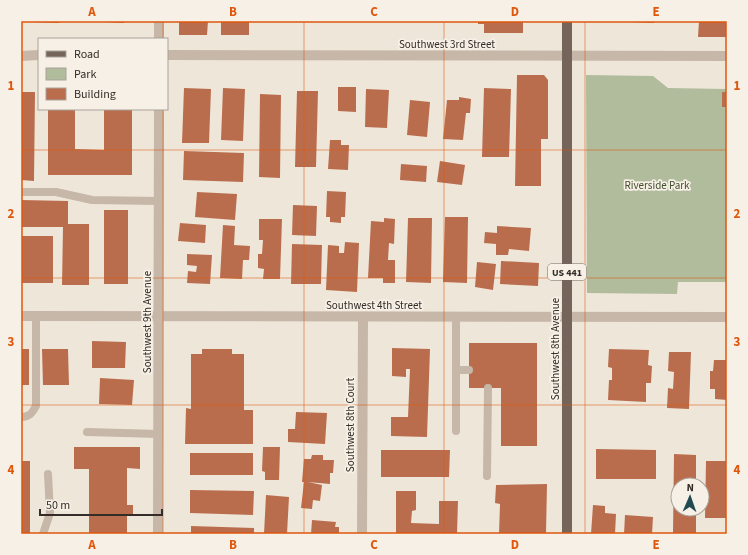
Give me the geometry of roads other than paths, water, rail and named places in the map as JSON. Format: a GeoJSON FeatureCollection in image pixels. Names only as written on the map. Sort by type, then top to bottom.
{"type":"FeatureCollection","features":[{"type":"Feature","properties":{"kind":"main road","name":"Southwest 8th Avenue"},"geometry":{"type":"LineString","coordinates":[[567,21],[567,534]]}},
{"type":"Feature","properties":{"kind":"street"},"geometry":{"type":"LineString","coordinates":[[159,21],[159,38]]}},
{"type":"Feature","properties":{"kind":"street","name":"Southwest 3rd Street"},"geometry":{"type":"LineString","coordinates":[[168,55],[727,56]]}},
{"type":"Feature","properties":{"kind":"street"},"geometry":{"type":"LineString","coordinates":[[21,56],[38,56]]}},
{"type":"Feature","properties":{"kind":"street","name":"Southwest 9th Avenue"},"geometry":{"type":"LineString","coordinates":[[158,534],[159,110]]}},
{"type":"Feature","properties":{"kind":"street","name":"Southwest 4th Street"},"geometry":{"type":"LineString","coordinates":[[21,316],[727,317]]}},
{"type":"Feature","properties":{"kind":"street","name":"Southwest 8th Court"},"geometry":{"type":"LineString","coordinates":[[362,317],[362,534]]}},
{"type":"Feature","properties":{"kind":"lane"},"geometry":{"type":"LineString","coordinates":[[21,192],[56,192],[92,200],[159,201]]}},
{"type":"Feature","properties":{"kind":"lane"},"geometry":{"type":"LineString","coordinates":[[21,417],[27,417],[32,413],[36,406],[36,316]]}},
{"type":"Feature","properties":{"kind":"lane"},"geometry":{"type":"LineString","coordinates":[[456,317],[456,431]]}},
{"type":"Feature","properties":{"kind":"lane"},"geometry":{"type":"LineString","coordinates":[[457,370],[469,370]]}},
{"type":"Feature","properties":{"kind":"lane"},"geometry":{"type":"LineString","coordinates":[[487,476],[488,388]]}},
{"type":"Feature","properties":{"kind":"lane"},"geometry":{"type":"LineString","coordinates":[[87,432],[159,434]]}},
{"type":"Feature","properties":{"kind":"lane"},"geometry":{"type":"LineString","coordinates":[[43,534],[50,512],[48,474]]}},
{"type":"Feature","properties":{"kind":"park label","name":"Riverside Park"},"geometry":{"type":"Point","coordinates":[657,185]}}]}
